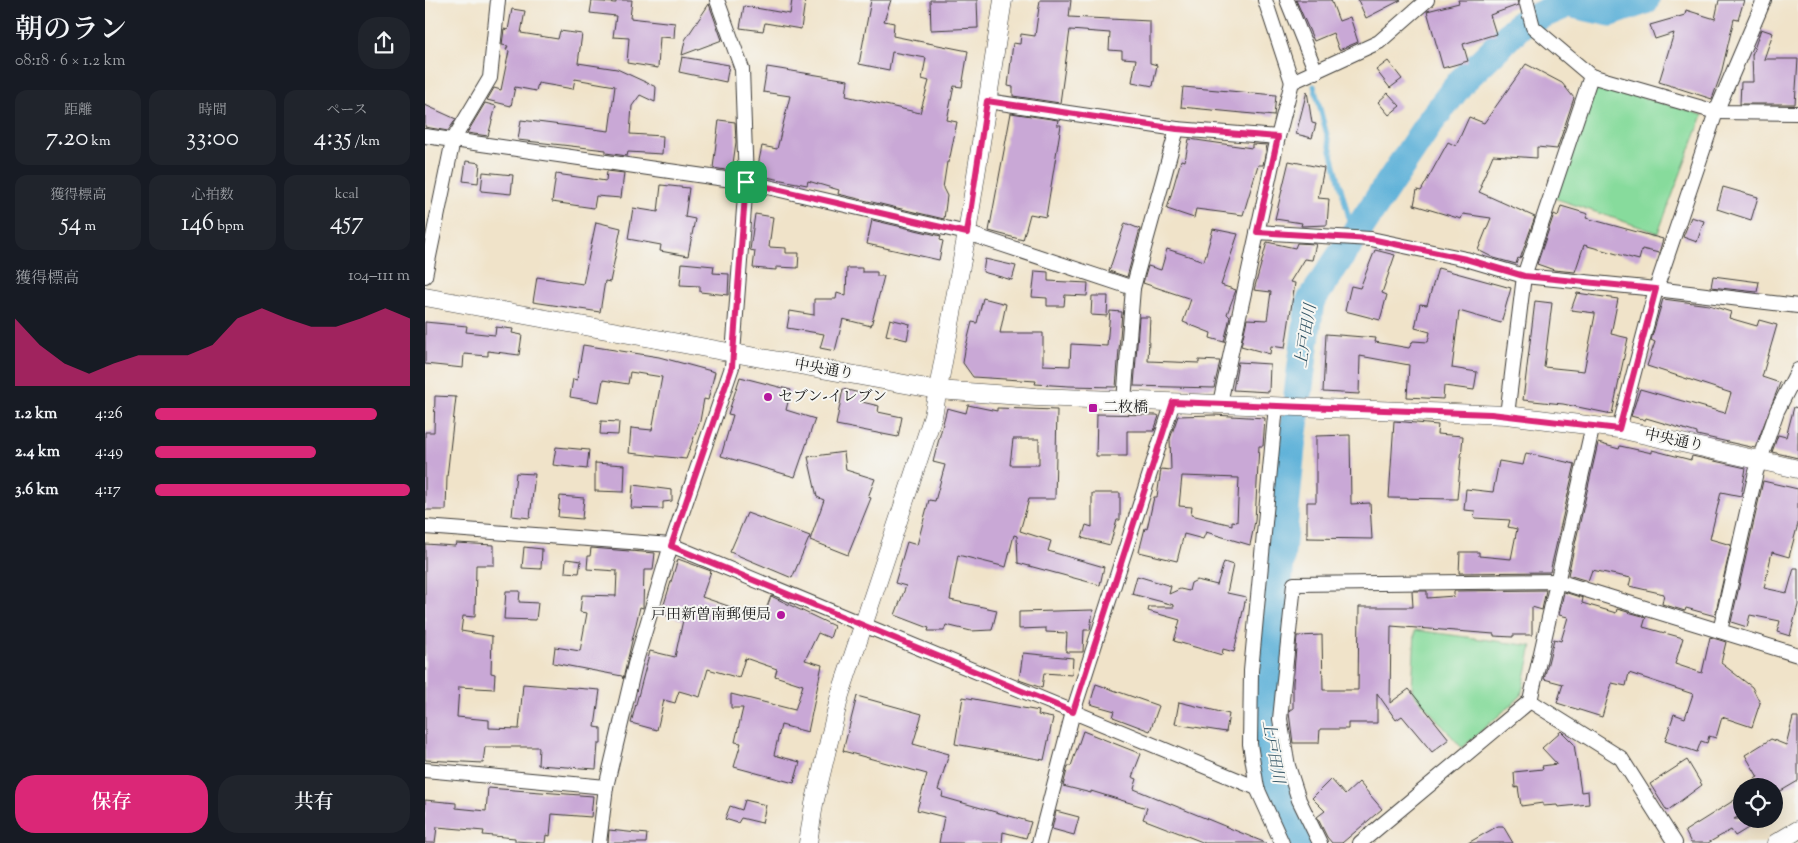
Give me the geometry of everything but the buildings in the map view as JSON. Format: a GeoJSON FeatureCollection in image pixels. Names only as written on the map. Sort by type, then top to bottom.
{"type":"FeatureCollection","features":[{"type":"Feature","properties":{"kind":"street"},"geometry":{"type":"LineString","coordinates":[[425,276],[453,140],[489,78],[498,0]]}},
{"type":"Feature","properties":{"kind":"street"},"geometry":{"type":"LineString","coordinates":[[599,843],[606,787],[635,664],[671,546],[732,367],[746,182],[742,69],[717,0]]}},
{"type":"Feature","properties":{"kind":"street"},"geometry":{"type":"LineString","coordinates":[[808,843],[814,804],[840,696],[933,416],[967,233],[1003,0]]}},
{"type":"Feature","properties":{"kind":"street"},"geometry":{"type":"LineString","coordinates":[[1220,404],[1278,137],[1292,82],[1265,0]]}},
{"type":"Feature","properties":{"kind":"street"},"geometry":{"type":"LineString","coordinates":[[1287,0],[1316,72]]}},
{"type":"Feature","properties":{"kind":"street"},"geometry":{"type":"LineString","coordinates":[[1292,82],[1379,42],[1427,0]]}},
{"type":"Feature","properties":{"kind":"street"},"geometry":{"type":"LineString","coordinates":[[1619,429],[1656,289],[1716,112],[1764,0]]}},
{"type":"Feature","properties":{"kind":"street"},"geometry":{"type":"LineString","coordinates":[[1527,5],[1533,27],[1591,76],[1716,112],[1798,114]]}},
{"type":"Feature","properties":{"kind":"street"},"geometry":{"type":"LineString","coordinates":[[1507,416],[1524,276],[1591,76]]}},
{"type":"Feature","properties":{"kind":"street"},"geometry":{"type":"LineString","coordinates":[[987,101],[1177,129],[1278,137]]}},
{"type":"Feature","properties":{"kind":"street"},"geometry":{"type":"LineString","coordinates":[[1124,400],[1133,288],[1177,129]]}},
{"type":"Feature","properties":{"kind":"street"},"geometry":{"type":"LineString","coordinates":[[425,136],[746,182],[967,233],[1133,288]]}},
{"type":"Feature","properties":{"kind":"street"},"geometry":{"type":"LineString","coordinates":[[1257,232],[1365,238],[1466,259],[1524,276],[1798,306]]}},
{"type":"Feature","properties":{"kind":"street","name":"中央通り"},"geometry":{"type":"LineString","coordinates":[[425,297],[938,390],[1507,416],[1619,429],[1798,469]]}},
{"type":"Feature","properties":{"kind":"street"},"geometry":{"type":"LineString","coordinates":[[1720,631],[1760,460],[1777,411],[1798,370]]}},
{"type":"Feature","properties":{"kind":"street"},"geometry":{"type":"LineString","coordinates":[[1039,843],[1073,712],[1173,402]]}},
{"type":"Feature","properties":{"kind":"street"},"geometry":{"type":"LineString","coordinates":[[1281,406],[1251,671],[1251,744],[1257,788],[1282,843]]}},
{"type":"Feature","properties":{"kind":"street"},"geometry":{"type":"LineString","coordinates":[[1360,843],[1530,701],[1593,425]]}},
{"type":"Feature","properties":{"kind":"street"},"geometry":{"type":"LineString","coordinates":[[425,527],[671,546],[1257,788]]}},
{"type":"Feature","properties":{"kind":"street"},"geometry":{"type":"LineString","coordinates":[[1320,843],[1299,800],[1288,766],[1280,719],[1293,584],[1557,581],[1798,655]]}},
{"type":"Feature","properties":{"kind":"street"},"geometry":{"type":"LineString","coordinates":[[1530,701],[1621,758],[1675,843]]}},
{"type":"Feature","properties":{"kind":"street"},"geometry":{"type":"LineString","coordinates":[[425,770],[606,787]]}},
{"type":"Feature","properties":{"kind":"street"},"geometry":{"type":"LineString","coordinates":[[1776,843],[1798,830]]}},
{"type":"Feature","properties":{"kind":"green space"},"geometry":{"type":"Polygon","coordinates":[[[1598,84],[1703,115],[1658,233],[1554,198],[1598,84]]]}},
{"type":"Feature","properties":{"kind":"green space"},"geometry":{"type":"Polygon","coordinates":[[[1415,630],[1532,646],[1521,696],[1462,748],[1412,691],[1415,630]]]}},
{"type":"Feature","properties":{"kind":"waterway","name":"上戸田川"},"geometry":{"type":"LineString","coordinates":[[1300,843],[1281,801],[1274,774],[1265,716],[1291,448],[1310,302],[1430,122],[1461,82],[1522,23],[1569,3],[1611,12],[1645,0]]}},
{"type":"Feature","properties":{"kind":"waterway"},"geometry":{"type":"LineString","coordinates":[[1314,86],[1354,237]]}},
{"type":"Feature","properties":{"kind":"place","name":"セブン-イレブン"},"geometry":{"type":"Point","coordinates":[768,397]}},
{"type":"Feature","properties":{"kind":"place","name":"二枚橋"},"geometry":{"type":"Point","coordinates":[1093,408]}},
{"type":"Feature","properties":{"kind":"place","name":"戸田新曽南郵便局"},"geometry":{"type":"Point","coordinates":[781,615]}},
{"type":"Feature","properties":{"kind":"route"},"geometry":{"type":"LineString","coordinates":[[987,101],[1177,129],[1278,137],[1257,232],[1371,239],[1466,259],[1524,276],[1656,289],[1619,429],[1491,414],[1173,402],[1073,712],[671,546],[732,367],[746,182],[967,233],[987,101]]}}]}
